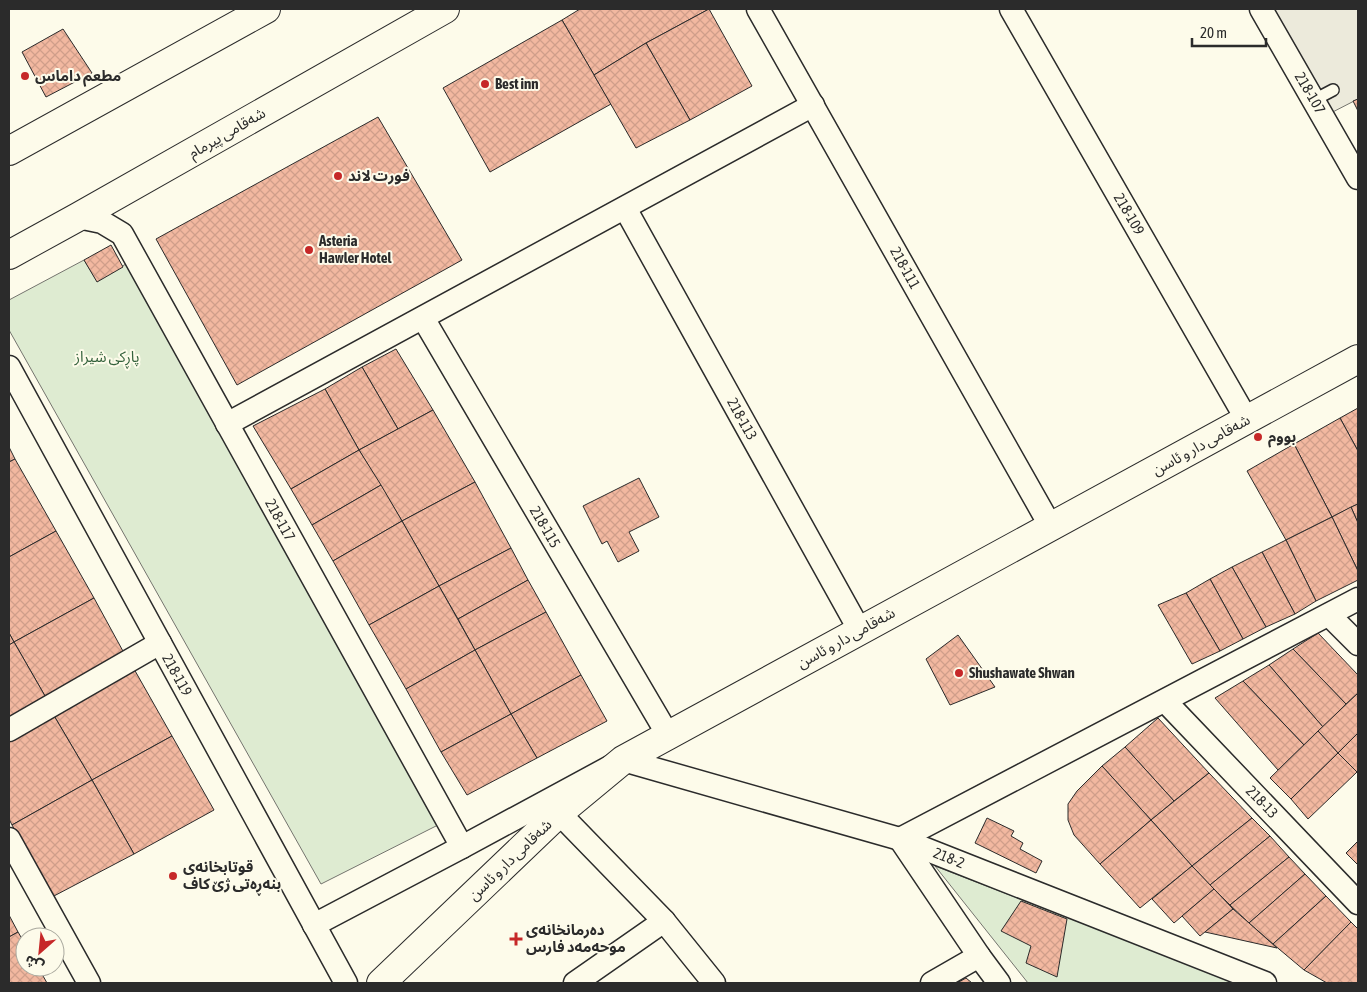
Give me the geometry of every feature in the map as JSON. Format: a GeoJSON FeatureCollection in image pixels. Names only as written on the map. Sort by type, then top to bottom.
{"type":"FeatureCollection","features":[{"type":"Feature","properties":{"kind":"main road"},"geometry":{"type":"LineString","coordinates":[[9,151],[266,9]]}},
{"type":"Feature","properties":{"kind":"main road","name":"شەقامی پیرمام"},"geometry":{"type":"LineString","coordinates":[[9,255],[445,9]]}},
{"type":"Feature","properties":{"kind":"main road","name":"شەقامی دار و ئاسن"},"geometry":{"type":"LineString","coordinates":[[381,983],[559,812],[623,760],[1358,360]]}},
{"type":"Feature","properties":{"kind":"street","name":"218-111"},"geometry":{"type":"LineString","coordinates":[[758,9],[1051,527]]}},
{"type":"Feature","properties":{"kind":"street","name":"218-109"},"geometry":{"type":"LineString","coordinates":[[1011,9],[1247,420]]}},
{"type":"Feature","properties":{"kind":"street","name":"218-107"},"geometry":{"type":"LineString","coordinates":[[1261,9],[1323,95],[1358,178]]}},
{"type":"Feature","properties":{"kind":"street"},"geometry":{"type":"LineString","coordinates":[[228,424],[813,105]]}},
{"type":"Feature","properties":{"kind":"street","name":"218-113"},"geometry":{"type":"LineString","coordinates":[[625,208],[860,631]]}},
{"type":"Feature","properties":{"kind":"street","name":"218-117"},"geometry":{"type":"LineString","coordinates":[[78,217],[102,222],[122,234],[462,847]]}},
{"type":"Feature","properties":{"kind":"street","name":"218-115"},"geometry":{"type":"LineString","coordinates":[[423,318],[668,735]]}},
{"type":"Feature","properties":{"kind":"street","name":"218-119"},"geometry":{"type":"LineString","coordinates":[[9,367],[346,983]]}},
{"type":"Feature","properties":{"kind":"street"},"geometry":{"type":"LineString","coordinates":[[999,983],[978,956],[900,838],[1358,599]]}},
{"type":"Feature","properties":{"kind":"street"},"geometry":{"type":"LineString","coordinates":[[1329,615],[1358,644]]}},
{"type":"Feature","properties":{"kind":"street"},"geometry":{"type":"LineString","coordinates":[[9,730],[160,643]]}},
{"type":"Feature","properties":{"kind":"street","name":"218-13"},"geometry":{"type":"LineString","coordinates":[[1165,701],[1358,904]]}},
{"type":"Feature","properties":{"kind":"street"},"geometry":{"type":"LineString","coordinates":[[314,925],[623,760]]}},
{"type":"Feature","properties":{"kind":"street","name":"218-2"},"geometry":{"type":"LineString","coordinates":[[623,760],[900,838],[1265,983]]}},
{"type":"Feature","properties":{"kind":"street"},"geometry":{"type":"LineString","coordinates":[[559,812],[664,921],[714,983]]}},
{"type":"Feature","properties":{"kind":"street"},"geometry":{"type":"LineString","coordinates":[[9,839],[90,983]]}},
{"type":"Feature","properties":{"kind":"street"},"geometry":{"type":"LineString","coordinates":[[575,983],[664,921]]}},
{"type":"Feature","properties":{"kind":"street"},"geometry":{"type":"LineString","coordinates":[[932,983],[978,956]]}},
{"type":"Feature","properties":{"kind":"green space","name":"پاڕکی شیراز"},"geometry":{"type":"Polygon","coordinates":[[[136,258],[438,825],[321,884],[9,330],[9,300],[84,260],[97,281],[136,258]]]}},
{"type":"Feature","properties":{"kind":"green space"},"geometry":{"type":"Polygon","coordinates":[[[935,866],[1237,983],[1028,983],[935,866]]]}},
{"type":"Feature","properties":{"kind":"shaded area"},"geometry":{"type":"Polygon","coordinates":[[[1261,9],[1358,9],[1358,99],[1323,117],[1261,9]]]}},
{"type":"Feature","properties":{"kind":"building"},"geometry":{"type":"Polygon","coordinates":[[[580,9],[709,9],[646,43],[594,75],[562,20],[580,9]]]}},
{"type":"Feature","properties":{"kind":"building"},"geometry":{"type":"Polygon","coordinates":[[[709,9],[752,86],[690,120],[646,43],[709,9]]]}},
{"type":"Feature","properties":{"kind":"building"},"geometry":{"type":"Polygon","coordinates":[[[562,20],[611,104],[490,172],[443,88],[562,20]]]}},
{"type":"Feature","properties":{"kind":"building"},"geometry":{"type":"Polygon","coordinates":[[[63,29],[92,73],[46,97],[22,52],[63,29]]]}},
{"type":"Feature","properties":{"kind":"building"},"geometry":{"type":"Polygon","coordinates":[[[646,43],[690,120],[636,148],[594,75],[646,43]]]}},
{"type":"Feature","properties":{"kind":"building"},"geometry":{"type":"Polygon","coordinates":[[[1358,99],[1358,111],[1353,101],[1358,99]]]}},
{"type":"Feature","properties":{"kind":"building","name":"Asteria Hawler Hotel"},"geometry":{"type":"Polygon","coordinates":[[[378,117],[462,260],[237,385],[156,239],[378,117]]]}},
{"type":"Feature","properties":{"kind":"building"},"geometry":{"type":"Polygon","coordinates":[[[111,245],[123,267],[97,282],[84,260],[111,245]]]}},
{"type":"Feature","properties":{"kind":"building"},"geometry":{"type":"Polygon","coordinates":[[[396,349],[433,410],[398,429],[362,367],[396,349]]]}},
{"type":"Feature","properties":{"kind":"building"},"geometry":{"type":"Polygon","coordinates":[[[362,367],[398,429],[359,450],[325,389],[362,367]]]}},
{"type":"Feature","properties":{"kind":"building"},"geometry":{"type":"Polygon","coordinates":[[[325,389],[359,450],[291,489],[253,426],[325,389]]]}},
{"type":"Feature","properties":{"kind":"building"},"geometry":{"type":"Polygon","coordinates":[[[1358,408],[1358,451],[1340,418],[1358,408]]]}},
{"type":"Feature","properties":{"kind":"building"},"geometry":{"type":"Polygon","coordinates":[[[433,410],[475,482],[402,521],[359,450],[433,410]]]}},
{"type":"Feature","properties":{"kind":"building"},"geometry":{"type":"Polygon","coordinates":[[[1340,418],[1358,451],[1358,504],[1332,517],[1294,444],[1340,418]]]}},
{"type":"Feature","properties":{"kind":"building"},"geometry":{"type":"Polygon","coordinates":[[[1294,444],[1332,517],[1286,540],[1247,471],[1294,444]]]}},
{"type":"Feature","properties":{"kind":"building"},"geometry":{"type":"Polygon","coordinates":[[[9,447],[15,459],[9,462],[9,447]]]}},
{"type":"Feature","properties":{"kind":"building"},"geometry":{"type":"Polygon","coordinates":[[[359,450],[381,485],[312,525],[291,489],[359,450]]]}},
{"type":"Feature","properties":{"kind":"building"},"geometry":{"type":"Polygon","coordinates":[[[15,459],[56,531],[9,557],[9,462],[15,459]]]}},
{"type":"Feature","properties":{"kind":"building"},"geometry":{"type":"Polygon","coordinates":[[[639,478],[659,517],[629,532],[639,551],[618,562],[607,541],[602,544],[583,506],[639,478]]]}},
{"type":"Feature","properties":{"kind":"building"},"geometry":{"type":"Polygon","coordinates":[[[475,482],[511,548],[439,586],[402,521],[475,482]]]}},
{"type":"Feature","properties":{"kind":"building"},"geometry":{"type":"Polygon","coordinates":[[[381,485],[402,521],[333,561],[312,525],[381,485]]]}},
{"type":"Feature","properties":{"kind":"building"},"geometry":{"type":"Polygon","coordinates":[[[1358,504],[1358,523],[1351,507],[1358,504]]]}},
{"type":"Feature","properties":{"kind":"building"},"geometry":{"type":"Polygon","coordinates":[[[1351,507],[1358,523],[1358,571],[1332,517],[1351,507]]]}},
{"type":"Feature","properties":{"kind":"building"},"geometry":{"type":"Polygon","coordinates":[[[1332,517],[1358,571],[1358,580],[1316,601],[1286,540],[1332,517]]]}},
{"type":"Feature","properties":{"kind":"building"},"geometry":{"type":"Polygon","coordinates":[[[402,521],[439,586],[369,625],[333,561],[402,521]]]}},
{"type":"Feature","properties":{"kind":"building"},"geometry":{"type":"Polygon","coordinates":[[[56,531],[94,598],[14,642],[9,633],[9,557],[56,531]]]}},
{"type":"Feature","properties":{"kind":"building"},"geometry":{"type":"Polygon","coordinates":[[[1286,540],[1316,601],[1295,614],[1262,552],[1286,540]]]}},
{"type":"Feature","properties":{"kind":"building"},"geometry":{"type":"Polygon","coordinates":[[[511,548],[528,580],[458,619],[439,586],[511,548]]]}},
{"type":"Feature","properties":{"kind":"building"},"geometry":{"type":"Polygon","coordinates":[[[1262,552],[1295,614],[1266,627],[1232,567],[1262,552]]]}},
{"type":"Feature","properties":{"kind":"building"},"geometry":{"type":"Polygon","coordinates":[[[1232,567],[1266,627],[1243,639],[1210,579],[1232,567]]]}},
{"type":"Feature","properties":{"kind":"building"},"geometry":{"type":"Polygon","coordinates":[[[1210,579],[1243,639],[1220,651],[1186,593],[1210,579]]]}},
{"type":"Feature","properties":{"kind":"building"},"geometry":{"type":"Polygon","coordinates":[[[528,580],[546,612],[475,650],[458,619],[528,580]]]}},
{"type":"Feature","properties":{"kind":"building"},"geometry":{"type":"Polygon","coordinates":[[[439,586],[475,650],[406,689],[369,625],[439,586]]]}},
{"type":"Feature","properties":{"kind":"building"},"geometry":{"type":"Polygon","coordinates":[[[1186,593],[1220,651],[1192,664],[1158,605],[1186,593]]]}},
{"type":"Feature","properties":{"kind":"building"},"geometry":{"type":"Polygon","coordinates":[[[94,598],[124,653],[45,696],[14,642],[94,598]]]}},
{"type":"Feature","properties":{"kind":"building"},"geometry":{"type":"Polygon","coordinates":[[[546,612],[581,675],[511,714],[475,650],[546,612]]]}},
{"type":"Feature","properties":{"kind":"building"},"geometry":{"type":"Polygon","coordinates":[[[9,633],[14,642],[9,645],[9,633]]]}},
{"type":"Feature","properties":{"kind":"building"},"geometry":{"type":"Polygon","coordinates":[[[1318,633],[1358,675],[1358,693],[1346,704],[1293,649],[1318,633]]]}},
{"type":"Feature","properties":{"kind":"building","name":"Shushawate Shwan"},"geometry":{"type":"Polygon","coordinates":[[[958,635],[995,687],[950,705],[926,659],[958,635]]]}},
{"type":"Feature","properties":{"kind":"building"},"geometry":{"type":"Polygon","coordinates":[[[14,642],[45,696],[9,717],[9,645],[14,642]]]}},
{"type":"Feature","properties":{"kind":"building"},"geometry":{"type":"Polygon","coordinates":[[[1293,649],[1346,704],[1323,727],[1269,665],[1293,649]]]}},
{"type":"Feature","properties":{"kind":"building"},"geometry":{"type":"Polygon","coordinates":[[[475,650],[511,714],[441,752],[406,689],[475,650]]]}},
{"type":"Feature","properties":{"kind":"building"},"geometry":{"type":"Polygon","coordinates":[[[1269,665],[1323,727],[1304,745],[1243,681],[1269,665]]]}},
{"type":"Feature","properties":{"kind":"building"},"geometry":{"type":"Polygon","coordinates":[[[134,669],[172,736],[92,780],[53,714],[134,669]]]}},
{"type":"Feature","properties":{"kind":"building"},"geometry":{"type":"Polygon","coordinates":[[[581,675],[607,721],[537,758],[511,714],[581,675]]]}},
{"type":"Feature","properties":{"kind":"building"},"geometry":{"type":"Polygon","coordinates":[[[1243,681],[1304,745],[1278,770],[1215,698],[1243,681]]]}},
{"type":"Feature","properties":{"kind":"building"},"geometry":{"type":"Polygon","coordinates":[[[1358,693],[1358,733],[1338,753],[1318,731],[1358,693]]]}},
{"type":"Feature","properties":{"kind":"building"},"geometry":{"type":"Polygon","coordinates":[[[53,714],[92,780],[12,825],[9,819],[9,739],[53,714]]]}},
{"type":"Feature","properties":{"kind":"building"},"geometry":{"type":"Polygon","coordinates":[[[511,714],[537,758],[467,795],[441,752],[511,714]]]}},
{"type":"Feature","properties":{"kind":"building"},"geometry":{"type":"Polygon","coordinates":[[[1158,718],[1209,773],[1174,801],[1125,747],[1158,718]]]}},
{"type":"Feature","properties":{"kind":"building"},"geometry":{"type":"Polygon","coordinates":[[[1318,731],[1338,753],[1291,799],[1270,778],[1318,731]]]}},
{"type":"Feature","properties":{"kind":"building"},"geometry":{"type":"Polygon","coordinates":[[[1358,733],[1358,771],[1357,772],[1338,753],[1358,733]]]}},
{"type":"Feature","properties":{"kind":"building"},"geometry":{"type":"Polygon","coordinates":[[[172,736],[214,810],[134,854],[92,780],[172,736]]]}},
{"type":"Feature","properties":{"kind":"building"},"geometry":{"type":"Polygon","coordinates":[[[1125,747],[1174,801],[1151,820],[1102,766],[1125,747]]]}},
{"type":"Feature","properties":{"kind":"building"},"geometry":{"type":"Polygon","coordinates":[[[1338,753],[1357,772],[1308,819],[1291,799],[1338,753]]]}},
{"type":"Feature","properties":{"kind":"building"},"geometry":{"type":"Polygon","coordinates":[[[1102,766],[1151,820],[1100,864],[1074,835],[1068,820],[1068,804],[1077,791],[1102,766]]]}},
{"type":"Feature","properties":{"kind":"building"},"geometry":{"type":"Polygon","coordinates":[[[1209,773],[1252,818],[1192,866],[1151,820],[1209,773]]]}},
{"type":"Feature","properties":{"kind":"building"},"geometry":{"type":"Polygon","coordinates":[[[92,780],[134,854],[52,897],[12,825],[92,780]]]}},
{"type":"Feature","properties":{"kind":"building"},"geometry":{"type":"Polygon","coordinates":[[[987,818],[1014,831],[1011,836],[1023,843],[1020,849],[1042,861],[1036,873],[975,843],[987,818]]]}},
{"type":"Feature","properties":{"kind":"building"},"geometry":{"type":"Polygon","coordinates":[[[1252,818],[1270,836],[1210,885],[1192,866],[1252,818]]]}},
{"type":"Feature","properties":{"kind":"building"},"geometry":{"type":"Polygon","coordinates":[[[1151,820],[1192,866],[1140,908],[1100,864],[1151,820]]]}},
{"type":"Feature","properties":{"kind":"building"},"geometry":{"type":"Polygon","coordinates":[[[1270,836],[1289,857],[1230,905],[1210,885],[1270,836]]]}},
{"type":"Feature","properties":{"kind":"building"},"geometry":{"type":"Polygon","coordinates":[[[1358,841],[1358,865],[1346,853],[1358,841]]]}},
{"type":"Feature","properties":{"kind":"building"},"geometry":{"type":"Polygon","coordinates":[[[1289,857],[1305,874],[1249,923],[1230,905],[1289,857]]]}},
{"type":"Feature","properties":{"kind":"building"},"geometry":{"type":"Polygon","coordinates":[[[1192,866],[1214,889],[1174,923],[1152,899],[1192,866]]]}},
{"type":"Feature","properties":{"kind":"building"},"geometry":{"type":"Polygon","coordinates":[[[1305,874],[1326,896],[1273,944],[1249,923],[1305,874]]]}},
{"type":"Feature","properties":{"kind":"building"},"geometry":{"type":"Polygon","coordinates":[[[1214,889],[1233,909],[1200,936],[1182,916],[1214,889]]]}},
{"type":"Feature","properties":{"kind":"building"},"geometry":{"type":"Polygon","coordinates":[[[1326,896],[1351,922],[1304,970],[1273,944],[1326,896]]]}},
{"type":"Feature","properties":{"kind":"building"},"geometry":{"type":"Polygon","coordinates":[[[1021,901],[1067,919],[1057,977],[1026,963],[1031,946],[1001,931],[1021,901]]]}},
{"type":"Feature","properties":{"kind":"building"},"geometry":{"type":"Polygon","coordinates":[[[1233,909],[1249,923],[1277,948],[1205,932],[1233,909]]]}},
{"type":"Feature","properties":{"kind":"building"},"geometry":{"type":"Polygon","coordinates":[[[9,915],[15,927],[15,934],[9,937],[9,915]]]}},
{"type":"Feature","properties":{"kind":"building"},"geometry":{"type":"Polygon","coordinates":[[[1351,922],[1358,929],[1358,983],[1327,983],[1304,970],[1351,922]]]}},
{"type":"Feature","properties":{"kind":"building"},"geometry":{"type":"Polygon","coordinates":[[[15,934],[15,977],[44,977],[47,983],[9,983],[9,937],[15,934]]]}},
{"type":"Feature","properties":{"kind":"building"},"geometry":{"type":"Polygon","coordinates":[[[966,978],[972,983],[957,983],[966,978]]]}},
{"type":"Feature","properties":{"kind":"place","name":"مطعم داماس"},"geometry":{"type":"Point","coordinates":[25,76]}},
{"type":"Feature","properties":{"kind":"place","name":"Best inn"},"geometry":{"type":"Point","coordinates":[485,84]}},
{"type":"Feature","properties":{"kind":"place","name":"فورت لاند"},"geometry":{"type":"Point","coordinates":[338,176]}},
{"type":"Feature","properties":{"kind":"place","name":"Asteria Hawler Hotel"},"geometry":{"type":"Point","coordinates":[309,250]}},
{"type":"Feature","properties":{"kind":"place","name":"بووم"},"geometry":{"type":"Point","coordinates":[1258,437]}},
{"type":"Feature","properties":{"kind":"place","name":"Shushawate Shwan"},"geometry":{"type":"Point","coordinates":[959,673]}},
{"type":"Feature","properties":{"kind":"place","name":"قوتابخانەی بنەڕەتی ژێ کاف"},"geometry":{"type":"Point","coordinates":[173,876]}},
{"type":"Feature","properties":{"kind":"place","name":"دەرمانخانەی موحەمەد فارس"},"geometry":{"type":"Point","coordinates":[516,939]}}]}
